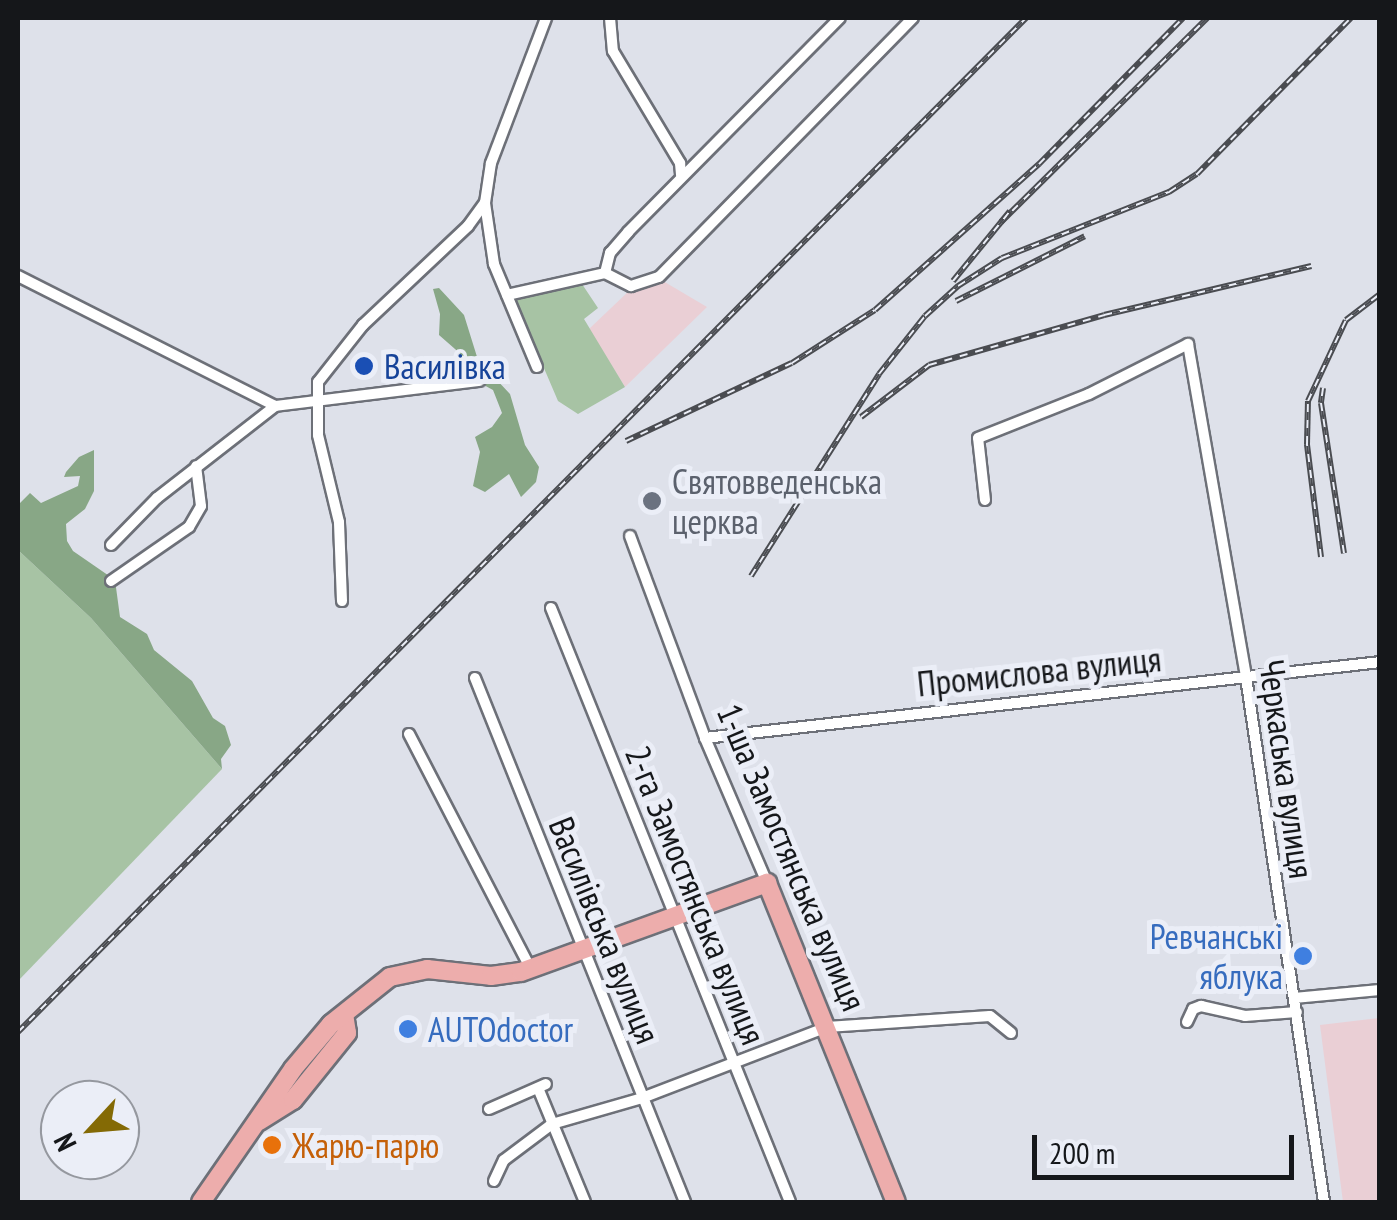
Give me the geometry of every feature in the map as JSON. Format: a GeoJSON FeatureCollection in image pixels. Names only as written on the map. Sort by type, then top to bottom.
{"type":"FeatureCollection","features":[{"type":"Feature","properties":{"kind":"main road"},"geometry":{"type":"LineString","coordinates":[[200,1202],[293,1069],[369,992],[406,972],[490,976],[531,969],[767,883]]}},
{"type":"Feature","properties":{"kind":"main road","name":"1-ша Замостянська вулиця"},"geometry":{"type":"LineString","coordinates":[[767,883],[896,1202]]}},
{"type":"Feature","properties":{"kind":"street"},"geometry":{"type":"LineString","coordinates":[[537,367],[494,264],[485,203],[491,163],[546,18]]}},
{"type":"Feature","properties":{"kind":"street"},"geometry":{"type":"LineString","coordinates":[[610,18],[613,51],[673,149],[681,175]]}},
{"type":"Feature","properties":{"kind":"street"},"geometry":{"type":"LineString","coordinates":[[605,273],[610,254],[681,175],[840,18]]}},
{"type":"Feature","properties":{"kind":"street"},"geometry":{"type":"LineString","coordinates":[[507,295],[605,273],[630,286],[660,276],[913,18]]}},
{"type":"Feature","properties":{"kind":"street"},"geometry":{"type":"LineString","coordinates":[[295,403],[318,382],[363,325],[468,226],[485,203]]}},
{"type":"Feature","properties":{"kind":"street"},"geometry":{"type":"LineString","coordinates":[[18,293],[22,279],[274,406]]}},
{"type":"Feature","properties":{"kind":"street","name":"Черкаська вулиця"},"geometry":{"type":"LineString","coordinates":[[986,500],[978,438],[1089,394],[1188,344],[1246,677],[1324,1202]]}},
{"type":"Feature","properties":{"kind":"street"},"geometry":{"type":"LineString","coordinates":[[111,545],[196,466],[274,406],[479,381]]}},
{"type":"Feature","properties":{"kind":"street"},"geometry":{"type":"LineString","coordinates":[[318,382],[314,403],[338,522],[342,601]]}},
{"type":"Feature","properties":{"kind":"street"},"geometry":{"type":"LineString","coordinates":[[111,581],[189,527],[200,506],[196,466]]}},
{"type":"Feature","properties":{"kind":"street","name":"1-ша Замостянська вулиця"},"geometry":{"type":"LineString","coordinates":[[630,536],[705,738],[767,883]]}},
{"type":"Feature","properties":{"kind":"street","name":"2-га Замостянська вулиця"},"geometry":{"type":"LineString","coordinates":[[551,608],[790,1202]]}},
{"type":"Feature","properties":{"kind":"street","name":"Промислова вулиця"},"geometry":{"type":"LineString","coordinates":[[705,738],[1380,662]]}},
{"type":"Feature","properties":{"kind":"street","name":"Василівська вулиця"},"geometry":{"type":"LineString","coordinates":[[475,678],[685,1202]]}},
{"type":"Feature","properties":{"kind":"street"},"geometry":{"type":"LineString","coordinates":[[409,734],[531,969]]}},
{"type":"Feature","properties":{"kind":"street"},"geometry":{"type":"LineString","coordinates":[[1294,998],[1380,990]]}},
{"type":"Feature","properties":{"kind":"street"},"geometry":{"type":"LineString","coordinates":[[1187,1022],[1193,1009],[1201,1006],[1245,1016],[1296,1012]]}},
{"type":"Feature","properties":{"kind":"street"},"geometry":{"type":"LineString","coordinates":[[494,1182],[504,1160],[552,1124],[642,1098],[827,1026],[990,1016],[1011,1033]]}},
{"type":"Feature","properties":{"kind":"street"},"geometry":{"type":"LineString","coordinates":[[489,1108],[542,1086],[552,1124],[585,1202]]}},
{"type":"Feature","properties":{"kind":"shaded area"},"geometry":{"type":"Polygon","coordinates":[[[663,281],[707,307],[625,387],[589,329],[631,289],[663,281]]]}},
{"type":"Feature","properties":{"kind":"shaded area"},"geometry":{"type":"Polygon","coordinates":[[[1379,1018],[1379,1202],[1343,1202],[1320,1025],[1379,1018]]]}},
{"type":"Feature","properties":{"kind":"green space"},"geometry":{"type":"Polygon","coordinates":[[[580,281],[598,308],[584,319],[625,387],[578,414],[558,401],[514,298],[580,281]]]}},
{"type":"Feature","properties":{"kind":"green space"},"geometry":{"type":"Polygon","coordinates":[[[439,288],[464,315],[478,360],[510,394],[525,445],[539,467],[536,482],[521,497],[509,474],[485,492],[473,486],[480,452],[475,437],[492,427],[502,413],[493,390],[469,377],[463,356],[439,335],[440,314],[433,289],[439,288]]]}},
{"type":"Feature","properties":{"kind":"green space"},"geometry":{"type":"Polygon","coordinates":[[[94,450],[94,491],[85,509],[66,524],[67,541],[73,551],[115,580],[120,617],[147,634],[154,650],[192,681],[213,718],[225,726],[231,745],[221,759],[222,769],[91,618],[18,550],[18,505],[30,493],[41,503],[78,486],[80,476],[64,477],[66,472],[79,457],[94,450]]]}},
{"type":"Feature","properties":{"kind":"green space"},"geometry":{"type":"Polygon","coordinates":[[[18,550],[91,618],[222,769],[18,981],[18,550]]]}},
{"type":"Feature","properties":{"kind":"railway"},"geometry":{"type":"LineString","coordinates":[[18,1032],[1026,18]]}},
{"type":"Feature","properties":{"kind":"railway"},"geometry":{"type":"LineString","coordinates":[[626,441],[792,363],[875,310],[1039,164],[1183,18]]}},
{"type":"Feature","properties":{"kind":"railway"},"geometry":{"type":"LineString","coordinates":[[1001,222],[1207,18]]}},
{"type":"Feature","properties":{"kind":"railway"},"geometry":{"type":"LineString","coordinates":[[751,576],[879,374],[925,316],[958,286],[1002,258],[1169,192],[1197,174],[1351,18]]}},
{"type":"Feature","properties":{"kind":"railway"},"geometry":{"type":"LineString","coordinates":[[953,281],[1010,211]]}},
{"type":"Feature","properties":{"kind":"railway"},"geometry":{"type":"LineString","coordinates":[[956,301],[1085,236]]}},
{"type":"Feature","properties":{"kind":"railway"},"geometry":{"type":"LineString","coordinates":[[861,417],[929,365],[1104,315],[1311,266]]}},
{"type":"Feature","properties":{"kind":"railway"},"geometry":{"type":"LineString","coordinates":[[1321,557],[1307,444],[1308,401],[1346,320],[1380,294]]}},
{"type":"Feature","properties":{"kind":"railway"},"geometry":{"type":"LineString","coordinates":[[1323,388],[1321,403],[1344,553]]}},
{"type":"Feature","properties":{"kind":"place","name":"Василівка"},"geometry":{"type":"Point","coordinates":[364,366]}},
{"type":"Feature","properties":{"kind":"place","name":"Святовведенська церква"},"geometry":{"type":"Point","coordinates":[652,501]}},
{"type":"Feature","properties":{"kind":"place","name":"Ревчанські яблука"},"geometry":{"type":"Point","coordinates":[1303,956]}},
{"type":"Feature","properties":{"kind":"place","name":"AUTOdoctor"},"geometry":{"type":"Point","coordinates":[408,1029]}},
{"type":"Feature","properties":{"kind":"place","name":"Жарю-парю"},"geometry":{"type":"Point","coordinates":[272,1145]}}]}
